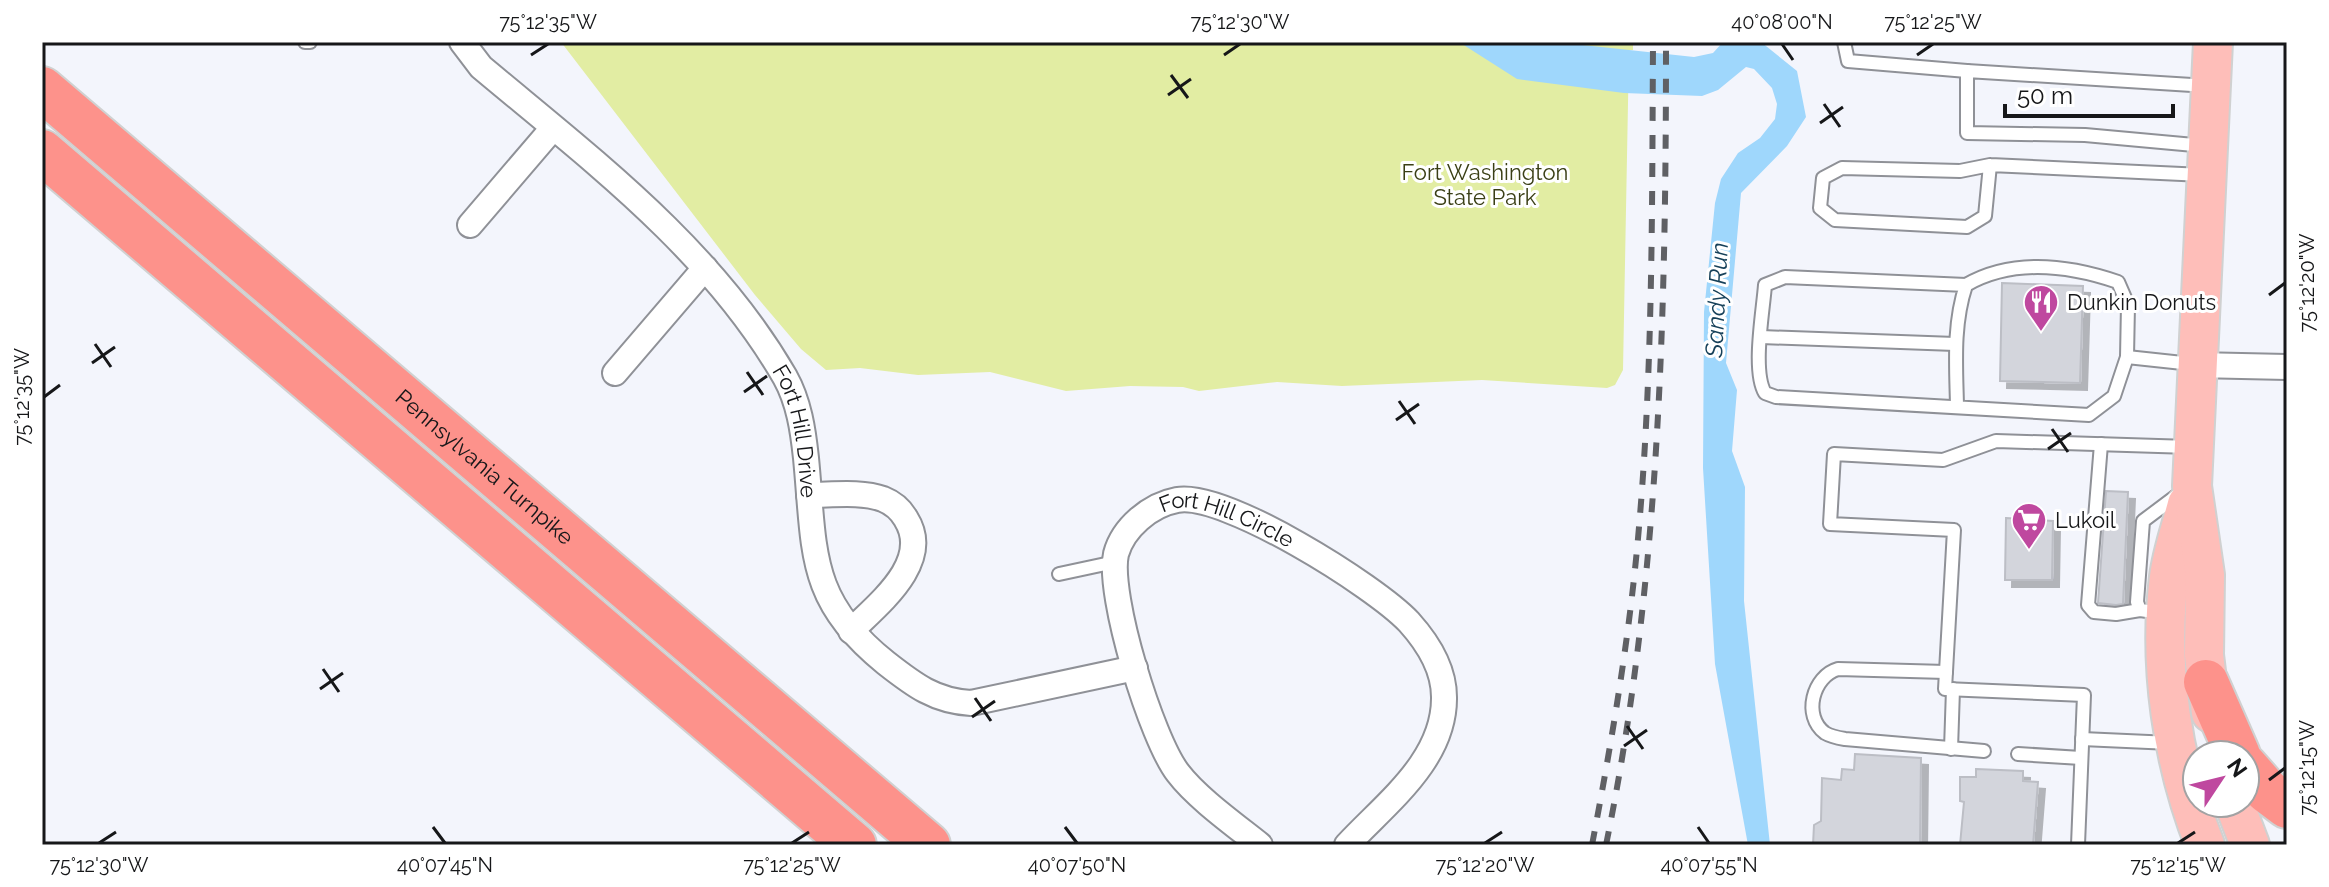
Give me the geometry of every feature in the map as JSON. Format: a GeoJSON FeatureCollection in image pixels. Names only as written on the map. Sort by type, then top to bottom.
{"type":"FeatureCollection","features":[{"type":"Feature","properties":{"kind":"highway","name":"Pennsylvania Turnpike"},"geometry":{"type":"LineString","coordinates":[[42,89],[928,845]]}},
{"type":"Feature","properties":{"kind":"highway"},"geometry":{"type":"LineString","coordinates":[[42,152],[854,845]]}},
{"type":"Feature","properties":{"kind":"highway"},"geometry":{"type":"LineString","coordinates":[[2206,682],[2231,739]]}},
{"type":"Feature","properties":{"kind":"highway"},"geometry":{"type":"LineString","coordinates":[[2261,784],[2287,806]]}},
{"type":"Feature","properties":{"kind":"main road"},"geometry":{"type":"LineString","coordinates":[[2213,42],[2192,486],[2205,575],[2206,682],[2216,739]]}},
{"type":"Feature","properties":{"kind":"main road"},"geometry":{"type":"LineString","coordinates":[[2192,486],[2169,575],[2154,612],[2175,743],[2205,845]]}},
{"type":"Feature","properties":{"kind":"main road"},"geometry":{"type":"LineString","coordinates":[[2240,819],[2250,845]]}},
{"type":"Feature","properties":{"kind":"street","name":"Fort Hill Drive"},"geometry":{"type":"LineString","coordinates":[[462,42],[481,67],[653,213],[705,268],[784,376],[794,397],[803,435],[817,573],[834,610],[851,631],[925,693],[955,702],[971,703],[1135,668]]}},
{"type":"Feature","properties":{"kind":"street"},"geometry":{"type":"LineString","coordinates":[[470,225],[553,128]]}},
{"type":"Feature","properties":{"kind":"street"},"geometry":{"type":"LineString","coordinates":[[615,373],[705,268]]}},
{"type":"Feature","properties":{"kind":"street"},"geometry":{"type":"LineString","coordinates":[[2196,365],[2285,361]]}},
{"type":"Feature","properties":{"kind":"street"},"geometry":{"type":"LineString","coordinates":[[809,495],[883,499],[900,510],[910,525],[913,547],[904,571],[884,598],[851,631]]}},
{"type":"Feature","properties":{"kind":"street","name":"Fort Hill Circle"},"geometry":{"type":"LineString","coordinates":[[1115,562],[1124,535],[1149,512],[1176,500],[1208,501],[1321,557],[1415,629],[1435,659],[1441,678],[1444,698],[1438,737],[1429,756],[1347,845]]}},
{"type":"Feature","properties":{"kind":"street"},"geometry":{"type":"LineString","coordinates":[[1115,562],[1114,581],[1135,668],[1162,745],[1179,776],[1260,845]]}},
{"type":"Feature","properties":{"kind":"lane"},"geometry":{"type":"LineString","coordinates":[[1844,42],[1848,61],[2211,86]]}},
{"type":"Feature","properties":{"kind":"lane"},"geometry":{"type":"LineString","coordinates":[[1967,71],[1967,133],[2085,135],[2207,160]]}},
{"type":"Feature","properties":{"kind":"lane"},"geometry":{"type":"LineString","coordinates":[[1990,165],[1985,216],[1967,227],[1835,220],[1820,208],[1823,178],[1842,168],[1960,171],[1990,165],[2207,160]]}},
{"type":"Feature","properties":{"kind":"lane"},"geometry":{"type":"LineString","coordinates":[[2027,266],[2089,272],[2118,282],[2128,305],[2127,357],[2114,396],[2089,415],[1957,405],[1776,397],[1765,393],[1760,385],[1765,285],[1785,277],[1966,285],[1991,271],[2027,266]]}},
{"type":"Feature","properties":{"kind":"lane"},"geometry":{"type":"LineString","coordinates":[[1957,405],[1955,344],[1959,306],[1966,285]]}},
{"type":"Feature","properties":{"kind":"lane"},"geometry":{"type":"LineString","coordinates":[[1761,337],[1955,344]]}},
{"type":"Feature","properties":{"kind":"lane"},"geometry":{"type":"LineString","coordinates":[[2127,357],[2196,365]]}},
{"type":"Feature","properties":{"kind":"lane"},"geometry":{"type":"LineString","coordinates":[[2078,845],[2084,695],[1945,689],[1954,530],[1830,524],[1834,454],[1943,460],[1996,441],[2193,448]]}},
{"type":"Feature","properties":{"kind":"lane"},"geometry":{"type":"LineString","coordinates":[[2101,444],[2088,605],[2094,612],[2154,612]]}},
{"type":"Feature","properties":{"kind":"lane"},"geometry":{"type":"LineString","coordinates":[[1059,574],[1115,562]]}},
{"type":"Feature","properties":{"kind":"lane"},"geometry":{"type":"LineString","coordinates":[[1946,672],[1838,669],[1827,672],[1819,680],[1812,698],[1815,720],[1826,734],[1845,739],[1984,751]]}},
{"type":"Feature","properties":{"kind":"lane"},"geometry":{"type":"LineString","coordinates":[[1951,749],[1953,689]]}},
{"type":"Feature","properties":{"kind":"lane"},"geometry":{"type":"LineString","coordinates":[[2082,739],[2175,743]]}},
{"type":"Feature","properties":{"kind":"lane"},"geometry":{"type":"LineString","coordinates":[[2018,754],[2081,758]]}},
{"type":"Feature","properties":{"kind":"green space","name":"Fort Washington State Park"},"geometry":{"type":"Polygon","coordinates":[[[561,42],[1633,42],[1633,50],[1629,50],[1623,370],[1615,385],[1607,388],[1482,380],[1342,386],[1277,382],[1199,391],[1183,387],[1130,386],[1066,391],[990,372],[918,375],[860,368],[826,370],[801,349],[755,295],[561,42]]]}},
{"type":"Feature","properties":{"kind":"water","name":"Sandy Run"},"geometry":{"type":"Polygon","coordinates":[[[1459,42],[1555,42],[1694,57],[1713,53],[1723,42],[1761,42],[1797,71],[1806,117],[1787,146],[1741,193],[1726,363],[1737,390],[1732,451],[1745,487],[1744,601],[1770,845],[1748,845],[1715,664],[1703,468],[1704,312],[1715,203],[1721,179],[1738,153],[1760,138],[1775,119],[1777,104],[1772,88],[1754,69],[1746,67],[1718,90],[1702,96],[1624,93],[1517,79],[1459,42]]]}},
{"type":"Feature","properties":{"kind":"building","name":"Dunkin Donuts"},"geometry":{"type":"Polygon","coordinates":[[[2002,283],[2083,286],[2080,383],[2000,381],[2002,283]]]}},
{"type":"Feature","properties":{"kind":"building","name":"Lukoil"},"geometry":{"type":"Polygon","coordinates":[[[2106,491],[2128,492],[2123,604],[2116,605],[2098,603],[2106,491]]]}},
{"type":"Feature","properties":{"kind":"building","name":"Lukoil"},"geometry":{"type":"Polygon","coordinates":[[[2006,518],[2053,521],[2052,580],[2005,580],[2006,518]]]}},
{"type":"Feature","properties":{"kind":"building"},"geometry":{"type":"Polygon","coordinates":[[[1855,754],[1921,758],[1920,845],[1813,845],[1814,825],[1821,821],[1822,778],[1841,780],[1842,769],[1854,770],[1855,754]]]}},
{"type":"Feature","properties":{"kind":"building"},"geometry":{"type":"Polygon","coordinates":[[[1976,769],[2023,771],[2023,781],[2038,782],[2033,845],[1960,845],[1964,802],[1960,801],[1960,777],[1976,777],[1976,769]]]}},
{"type":"Feature","properties":{"kind":"railway"},"geometry":{"type":"LineString","coordinates":[[1592,845],[1620,687],[1644,467],[1652,224],[1653,42]]}},
{"type":"Feature","properties":{"kind":"railway"},"geometry":{"type":"LineString","coordinates":[[1606,845],[1624,746],[1649,546],[1661,345],[1666,42]]}},
{"type":"Feature","properties":{"kind":"place","name":"Dunkin Donuts"},"geometry":{"type":"Point","coordinates":[2041,333]}},
{"type":"Feature","properties":{"kind":"place","name":"Lukoil"},"geometry":{"type":"Point","coordinates":[2029,551]}}]}
